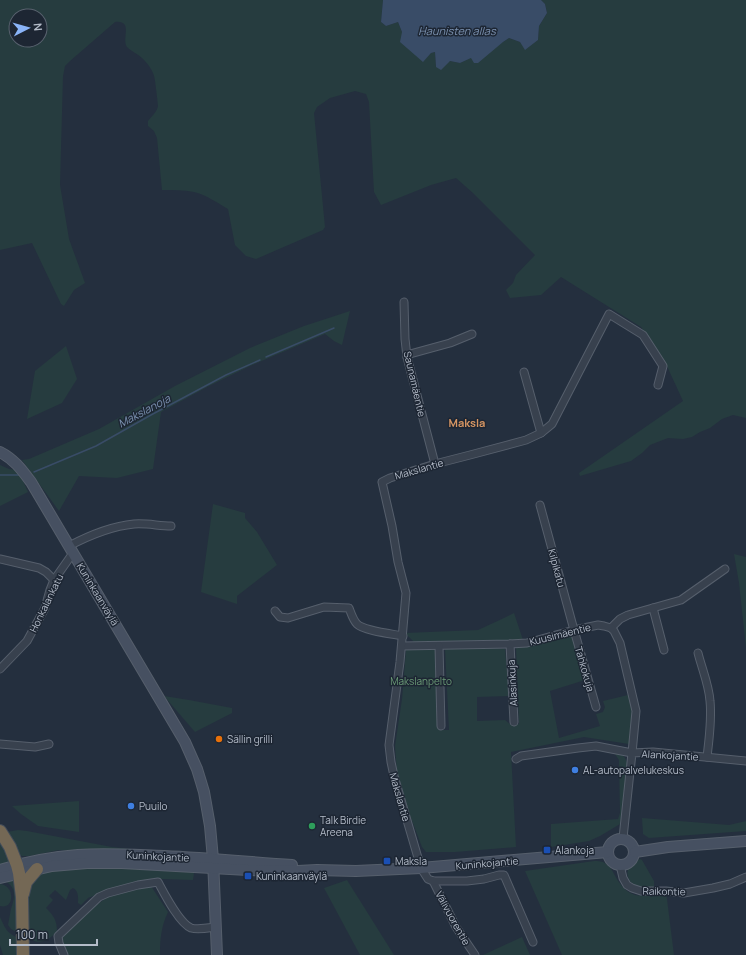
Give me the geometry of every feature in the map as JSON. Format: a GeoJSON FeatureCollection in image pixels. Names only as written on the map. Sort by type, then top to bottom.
{"type":"FeatureCollection","features":[{"type":"Feature","properties":{"kind":"highway"},"geometry":{"type":"LineString","coordinates":[[3,836],[18,869],[22,897],[23,954]]}},
{"type":"Feature","properties":{"kind":"highway"},"geometry":{"type":"LineString","coordinates":[[22,897],[26,882],[36,870]]}},
{"type":"Feature","properties":{"kind":"main road","name":"Kuninkaanväylä"},"geometry":{"type":"LineString","coordinates":[[0,452],[20,467],[31,482],[185,742],[197,769],[204,792],[210,826],[217,955]]}},
{"type":"Feature","properties":{"kind":"main road"},"geometry":{"type":"LineString","coordinates":[[623,838],[632,844],[634,852],[632,860],[620,865],[610,860],[608,848],[614,840],[623,838]]}},
{"type":"Feature","properties":{"kind":"main road"},"geometry":{"type":"LineString","coordinates":[[634,852],[668,847],[746,841]]}},
{"type":"Feature","properties":{"kind":"main road","name":"Kuninkojantie"},"geometry":{"type":"LineString","coordinates":[[0,878],[18,869],[51,858],[97,854],[122,854],[298,872],[317,870],[421,868],[608,852]]}},
{"type":"Feature","properties":{"kind":"main road","name":"Kuninkojantie"},"geometry":{"type":"LineString","coordinates":[[0,870],[36,870],[52,866],[102,863],[213,864]]}},
{"type":"Feature","properties":{"kind":"street","name":"Saunamäentie"},"geometry":{"type":"LineString","coordinates":[[404,302],[407,357],[435,464]]}},
{"type":"Feature","properties":{"kind":"street","name":"Makslantie"},"geometry":{"type":"LineString","coordinates":[[421,868],[394,776],[389,745],[402,646],[406,592],[398,562],[382,482],[390,478],[435,464],[526,440],[541,434],[552,424],[609,314],[643,335],[663,366],[658,385]]}},
{"type":"Feature","properties":{"kind":"street"},"geometry":{"type":"LineString","coordinates":[[407,357],[410,354],[450,343],[472,334]]}},
{"type":"Feature","properties":{"kind":"street"},"geometry":{"type":"LineString","coordinates":[[524,372],[541,434]]}},
{"type":"Feature","properties":{"kind":"street","name":"Kilpikatu"},"geometry":{"type":"LineString","coordinates":[[540,505],[574,630]]}},
{"type":"Feature","properties":{"kind":"street"},"geometry":{"type":"LineString","coordinates":[[71,549],[81,540],[123,525],[146,524],[172,526]]}},
{"type":"Feature","properties":{"kind":"street","name":"Honkalankatu"},"geometry":{"type":"LineString","coordinates":[[0,669],[27,641],[45,608],[54,580],[71,549]]}},
{"type":"Feature","properties":{"kind":"street"},"geometry":{"type":"LineString","coordinates":[[0,559],[39,568],[46,572],[54,580]]}},
{"type":"Feature","properties":{"kind":"street"},"geometry":{"type":"LineString","coordinates":[[516,759],[521,756],[596,746],[632,753],[636,711],[620,643],[614,631],[610,628],[620,619],[628,615],[681,600],[725,569]]}},
{"type":"Feature","properties":{"kind":"street"},"geometry":{"type":"LineString","coordinates":[[275,611],[280,617],[288,618],[324,607],[349,608],[356,623],[361,627],[402,636]]}},
{"type":"Feature","properties":{"kind":"street"},"geometry":{"type":"LineString","coordinates":[[653,608],[664,650]]}},
{"type":"Feature","properties":{"kind":"street","name":"Kuusimäentie"},"geometry":{"type":"LineString","coordinates":[[402,646],[527,643],[598,625],[610,628]]}},
{"type":"Feature","properties":{"kind":"street","name":"Tahkokuja"},"geometry":{"type":"LineString","coordinates":[[574,630],[596,707]]}},
{"type":"Feature","properties":{"kind":"street","name":"Alasinkuja"},"geometry":{"type":"LineString","coordinates":[[510,644],[514,722]]}},
{"type":"Feature","properties":{"kind":"street"},"geometry":{"type":"LineString","coordinates":[[439,646],[441,726]]}},
{"type":"Feature","properties":{"kind":"street"},"geometry":{"type":"LineString","coordinates":[[698,653],[710,701],[711,718],[707,757]]}},
{"type":"Feature","properties":{"kind":"street"},"geometry":{"type":"LineString","coordinates":[[0,744],[35,747],[49,744]]}},
{"type":"Feature","properties":{"kind":"street","name":"Alankojantie"},"geometry":{"type":"LineString","coordinates":[[623,838],[632,753],[653,752],[746,761]]}},
{"type":"Feature","properties":{"kind":"street","name":"Raikontie"},"geometry":{"type":"LineString","coordinates":[[620,865],[623,878],[627,885],[641,891],[684,893],[730,884],[746,877]]}},
{"type":"Feature","properties":{"kind":"street","name":"Välivuorentie"},"geometry":{"type":"LineString","coordinates":[[421,868],[428,879],[433,880],[456,927],[475,955]]}},
{"type":"Feature","properties":{"kind":"street"},"geometry":{"type":"LineString","coordinates":[[433,880],[467,881],[504,875],[533,942]]}},
{"type":"Feature","properties":{"kind":"street"},"geometry":{"type":"LineString","coordinates":[[64,955],[58,936],[99,897],[108,893],[147,883],[158,882],[175,910],[191,928],[197,929],[216,927]]}},
{"type":"Feature","properties":{"kind":"green space"},"geometry":{"type":"Polygon","coordinates":[[[0,0],[383,0],[381,22],[386,26],[398,22],[402,32],[423,61],[431,53],[435,52],[436,67],[450,61],[460,63],[509,38],[520,42],[526,49],[538,40],[539,26],[547,13],[545,4],[541,0],[746,0],[746,418],[733,415],[722,419],[710,428],[692,437],[683,439],[668,438],[650,445],[631,461],[580,476],[579,473],[683,401],[666,364],[641,327],[561,277],[541,295],[510,298],[506,290],[513,283],[516,275],[535,255],[456,178],[431,185],[381,205],[374,192],[369,102],[366,94],[355,91],[330,98],[317,107],[314,113],[325,227],[323,230],[256,259],[246,256],[235,245],[228,209],[198,193],[182,190],[162,190],[157,138],[154,131],[148,126],[148,121],[158,106],[154,76],[146,62],[127,47],[125,39],[126,27],[124,24],[121,22],[115,22],[65,66],[63,76],[60,185],[69,239],[85,283],[74,290],[64,306],[61,304],[32,243],[0,250],[0,0]]]}},
{"type":"Feature","properties":{"kind":"green space"},"geometry":{"type":"Polygon","coordinates":[[[350,311],[342,345],[325,334],[250,366],[161,412],[153,469],[117,478],[79,476],[59,511],[22,460],[29,459],[99,429],[175,386],[250,348],[304,326],[350,311]]]}},
{"type":"Feature","properties":{"kind":"green space"},"geometry":{"type":"Polygon","coordinates":[[[66,346],[77,379],[62,403],[27,419],[35,371],[66,346]]]}},
{"type":"Feature","properties":{"kind":"green space"},"geometry":{"type":"Polygon","coordinates":[[[0,465],[9,469],[18,470],[28,492],[0,506],[0,465]]]}},
{"type":"Feature","properties":{"kind":"green space"},"geometry":{"type":"Polygon","coordinates":[[[213,504],[245,513],[245,518],[257,532],[277,565],[237,596],[237,604],[201,592],[213,504]]]}},
{"type":"Feature","properties":{"kind":"green space"},"geometry":{"type":"Polygon","coordinates":[[[734,554],[746,557],[746,648],[739,583],[734,554]]]}},
{"type":"Feature","properties":{"kind":"green space"},"geometry":{"type":"Polygon","coordinates":[[[514,613],[523,640],[414,642],[405,633],[478,630],[514,613]]]}},
{"type":"Feature","properties":{"kind":"green space","name":"Makslanpelto"},"geometry":{"type":"Polygon","coordinates":[[[571,634],[585,680],[550,691],[559,738],[600,726],[596,714],[603,712],[605,707],[603,701],[628,695],[634,711],[629,744],[584,737],[511,752],[516,847],[455,852],[426,852],[422,847],[409,813],[397,772],[395,746],[402,699],[406,650],[436,649],[440,730],[449,730],[445,649],[505,649],[509,696],[477,697],[477,721],[505,720],[511,725],[519,724],[516,648],[571,634]]]}},
{"type":"Feature","properties":{"kind":"green space"},"geometry":{"type":"Polygon","coordinates":[[[164,696],[232,708],[232,713],[195,732],[164,696]]]}},
{"type":"Feature","properties":{"kind":"green space"},"geometry":{"type":"Polygon","coordinates":[[[615,754],[624,756],[627,764],[625,793],[620,824],[589,841],[551,847],[551,824],[618,819],[620,813],[619,760],[615,754]]]}},
{"type":"Feature","properties":{"kind":"green space"},"geometry":{"type":"Polygon","coordinates":[[[79,801],[79,832],[38,826],[12,806],[79,801]]]}},
{"type":"Feature","properties":{"kind":"green space"},"geometry":{"type":"Polygon","coordinates":[[[642,818],[729,825],[746,821],[746,831],[649,838],[643,834],[642,818]]]}},
{"type":"Feature","properties":{"kind":"green space"},"geometry":{"type":"Polygon","coordinates":[[[18,830],[112,847],[148,851],[93,852],[59,850],[22,856],[16,851],[7,832],[18,830]]]}},
{"type":"Feature","properties":{"kind":"green space"},"geometry":{"type":"Polygon","coordinates":[[[0,839],[9,859],[8,863],[0,866],[0,839]]]}},
{"type":"Feature","properties":{"kind":"green space"},"geometry":{"type":"Polygon","coordinates":[[[640,859],[654,881],[653,887],[636,886],[631,883],[628,878],[627,872],[629,867],[640,859]]]}},
{"type":"Feature","properties":{"kind":"green space"},"geometry":{"type":"Polygon","coordinates":[[[594,861],[605,863],[609,866],[620,884],[631,894],[640,895],[655,891],[666,891],[674,955],[562,955],[525,871],[594,861]]]}},
{"type":"Feature","properties":{"kind":"green space"},"geometry":{"type":"Polygon","coordinates":[[[98,865],[192,871],[194,873],[193,880],[153,880],[109,890],[88,898],[81,905],[78,903],[78,897],[75,889],[73,888],[70,890],[66,900],[55,890],[49,896],[53,900],[46,908],[54,918],[57,931],[47,940],[39,942],[31,939],[28,935],[27,894],[34,881],[50,871],[98,865]]]}},
{"type":"Feature","properties":{"kind":"green space"},"geometry":{"type":"Polygon","coordinates":[[[15,878],[20,934],[11,929],[8,925],[14,893],[12,887],[5,881],[15,878]]]}},
{"type":"Feature","properties":{"kind":"green space"},"geometry":{"type":"Polygon","coordinates":[[[347,880],[394,955],[360,955],[324,888],[347,880]]]}},
{"type":"Feature","properties":{"kind":"green space"},"geometry":{"type":"Polygon","coordinates":[[[0,884],[5,885],[11,892],[11,901],[5,906],[0,906],[0,884]]]}},
{"type":"Feature","properties":{"kind":"green space"},"geometry":{"type":"Polygon","coordinates":[[[151,886],[168,912],[161,933],[160,955],[66,955],[62,946],[62,940],[65,933],[91,909],[109,896],[151,886]]]}},
{"type":"Feature","properties":{"kind":"green space"},"geometry":{"type":"Polygon","coordinates":[[[0,917],[7,931],[20,939],[20,955],[3,955],[0,945],[0,917]]]}},
{"type":"Feature","properties":{"kind":"green space"},"geometry":{"type":"Polygon","coordinates":[[[522,937],[530,955],[483,955],[522,937]]]}},
{"type":"Feature","properties":{"kind":"water","name":"Haunisten allas"},"geometry":{"type":"Polygon","coordinates":[[[383,0],[541,0],[545,4],[547,13],[539,26],[538,40],[525,50],[520,42],[509,38],[478,63],[474,63],[471,58],[460,63],[450,61],[441,70],[436,67],[435,52],[431,53],[423,62],[400,42],[402,32],[398,22],[386,26],[381,22],[383,0]]]}},
{"type":"Feature","properties":{"kind":"waterway","name":"Makslanoja"},"geometry":{"type":"LineString","coordinates":[[266,357],[334,328]]}},
{"type":"Feature","properties":{"kind":"waterway","name":"Makslanoja"},"geometry":{"type":"LineString","coordinates":[[34,472],[96,446],[226,375],[260,360]]}},
{"type":"Feature","properties":{"kind":"waterway","name":"Makslanoja"},"geometry":{"type":"LineString","coordinates":[[0,475],[19,475]]}},
{"type":"Feature","properties":{"kind":"place","name":"Sällin grilli"},"geometry":{"type":"Point","coordinates":[219,739]}},
{"type":"Feature","properties":{"kind":"place","name":"AL-autopalvelukeskus"},"geometry":{"type":"Point","coordinates":[575,770]}},
{"type":"Feature","properties":{"kind":"place","name":"Puuilo"},"geometry":{"type":"Point","coordinates":[131,806]}},
{"type":"Feature","properties":{"kind":"place","name":"Talk Birdie Areena"},"geometry":{"type":"Point","coordinates":[312,826]}},
{"type":"Feature","properties":{"kind":"place","name":"Alankoja"},"geometry":{"type":"Point","coordinates":[547,850]}},
{"type":"Feature","properties":{"kind":"place","name":"Maksla"},"geometry":{"type":"Point","coordinates":[387,861]}},
{"type":"Feature","properties":{"kind":"place","name":"Kuninkaanväylä"},"geometry":{"type":"Point","coordinates":[248,876]}},
{"type":"Feature","properties":{"kind":"district","name":"Maksla"},"geometry":{"type":"Point","coordinates":[467,423]}}]}
